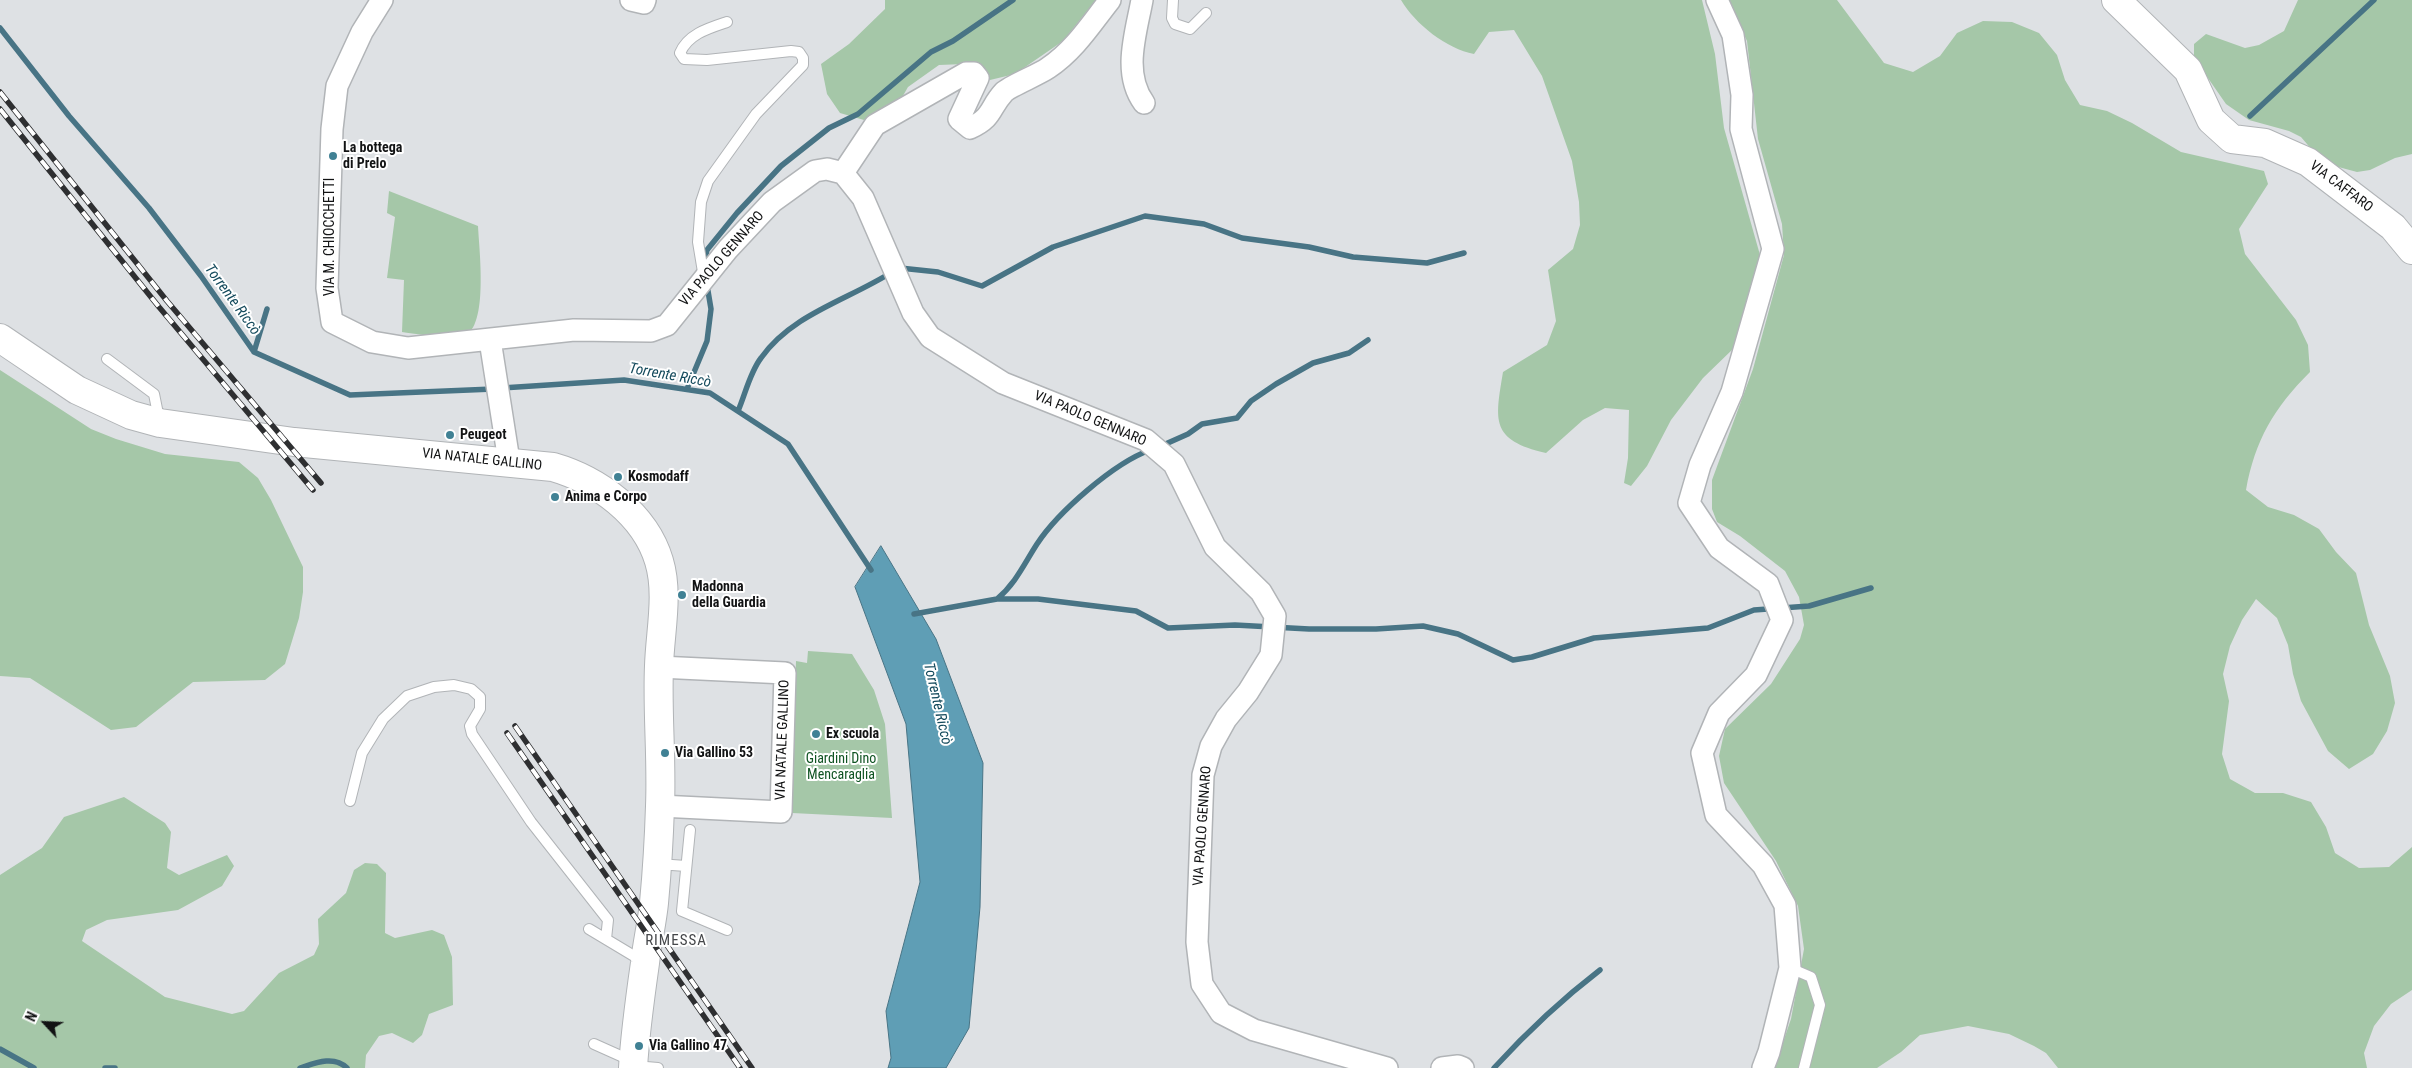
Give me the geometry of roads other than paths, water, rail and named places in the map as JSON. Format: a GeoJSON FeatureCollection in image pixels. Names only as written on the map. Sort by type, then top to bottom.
{"type":"FeatureCollection","features":[{"type":"Feature","properties":{"kind":"main road","name":"VIA CAFFARO"},"geometry":{"type":"LineString","coordinates":[[2116,0],[2188,70],[2211,120],[2232,139],[2266,143],[2308,162],[2393,226],[2412,250]]}},
{"type":"Feature","properties":{"kind":"main road","name":"VIA NATALE GALLINO"},"geometry":{"type":"LineString","coordinates":[[0,338],[76,390],[131,415],[160,423],[294,442],[553,467],[594,483],[622,506],[651,541],[659,562],[663,586],[659,667],[660,806],[654,905],[645,962],[639,1066]]}},
{"type":"Feature","properties":{"kind":"street","name":"VIA M. CHIOCCHETTI"},"geometry":{"type":"LineString","coordinates":[[382,0],[362,32],[337,86],[332,128],[327,288],[332,322],[372,342],[408,348],[491,345]]}},
{"type":"Feature","properties":{"kind":"street"},"geometry":{"type":"LineString","coordinates":[[631,0],[644,3],[646,0]]}},
{"type":"Feature","properties":{"kind":"street"},"geometry":{"type":"LineString","coordinates":[[843,173],[875,125],[966,73],[974,73],[978,78],[959,119],[970,128],[983,122],[1005,92],[1031,79],[1060,60],[1076,44],[1110,0]]}},
{"type":"Feature","properties":{"kind":"street"},"geometry":{"type":"LineString","coordinates":[[1142,0],[1130,62],[1139,97],[1144,103]]}},
{"type":"Feature","properties":{"kind":"street"},"geometry":{"type":"LineString","coordinates":[[1717,0],[1733,35],[1742,95],[1742,128],[1773,249],[1732,392],[1700,465],[1689,503],[1719,548],[1768,584],[1782,620],[1756,675],[1719,713],[1702,752],[1716,815],[1762,865],[1785,905],[1790,968],[1769,1052],[1762,1068]]}},
{"type":"Feature","properties":{"kind":"street","name":"VIA PAOLO GENNARO"},"geometry":{"type":"LineString","coordinates":[[491,345],[574,330],[651,331],[667,325],[728,249],[772,202],[814,171],[827,169],[843,173],[863,198],[913,313],[930,337],[1003,383],[1146,440],[1174,464],[1215,547],[1261,592],[1274,616],[1271,655],[1248,692],[1226,719],[1211,746],[1204,775],[1197,942],[1202,984],[1221,1013],[1254,1030],[1387,1068]]}},
{"type":"Feature","properties":{"kind":"street"},"geometry":{"type":"LineString","coordinates":[[491,345],[509,462]]}},
{"type":"Feature","properties":{"kind":"street","name":"VIA NATALE GALLINO"},"geometry":{"type":"LineString","coordinates":[[659,667],[785,673],[780,812],[660,806]]}},
{"type":"Feature","properties":{"kind":"street"},"geometry":{"type":"LineString","coordinates":[[1442,1068],[1458,1066],[1463,1068]]}},
{"type":"Feature","properties":{"kind":"lane"},"geometry":{"type":"LineString","coordinates":[[1173,0],[1172,18],[1175,24],[1190,29],[1206,13]]}},
{"type":"Feature","properties":{"kind":"lane"},"geometry":{"type":"LineString","coordinates":[[704,279],[698,242],[701,202],[708,181],[756,114],[803,65],[803,58],[798,52],[791,51],[707,60],[684,59],[680,53],[688,41],[704,30],[727,22]]}},
{"type":"Feature","properties":{"kind":"lane"},"geometry":{"type":"LineString","coordinates":[[107,359],[154,394],[160,423]]}},
{"type":"Feature","properties":{"kind":"lane"},"geometry":{"type":"LineString","coordinates":[[350,801],[362,753],[382,719],[407,696],[434,687],[454,685],[471,689],[480,697],[480,709],[470,726],[472,734],[531,822],[608,920],[606,939]]}},
{"type":"Feature","properties":{"kind":"lane"},"geometry":{"type":"LineString","coordinates":[[690,830],[682,911],[727,930]]}},
{"type":"Feature","properties":{"kind":"lane"},"geometry":{"type":"LineString","coordinates":[[657,864],[686,866]]}},
{"type":"Feature","properties":{"kind":"lane"},"geometry":{"type":"LineString","coordinates":[[589,929],[645,962]]}},
{"type":"Feature","properties":{"kind":"lane"},"geometry":{"type":"LineString","coordinates":[[1790,968],[1811,977],[1820,1005],[1804,1068]]}},
{"type":"Feature","properties":{"kind":"lane","name":"VIA NATALE GALLINO"},"geometry":{"type":"LineString","coordinates":[[594,1044],[639,1066]]}},
{"type":"Feature","properties":{"kind":"water"},"geometry":{"type":"Polygon","coordinates":[[[881,546],[936,639],[983,763],[980,907],[969,1028],[946,1068],[888,1068],[891,1058],[886,1011],[920,882],[906,724],[855,587],[881,546]]]}},
{"type":"Feature","properties":{"kind":"waterway"},"geometry":{"type":"LineString","coordinates":[[704,264],[707,250],[737,213],[781,166],[829,128],[858,114],[931,52],[953,41],[1013,0]]}},
{"type":"Feature","properties":{"kind":"waterway"},"geometry":{"type":"LineString","coordinates":[[2250,116],[2374,0]]}},
{"type":"Feature","properties":{"kind":"waterway","name":"Torrente Riccò"},"geometry":{"type":"LineString","coordinates":[[0,28],[69,116],[149,208],[201,276],[254,352],[350,395],[493,389]]}},
{"type":"Feature","properties":{"kind":"waterway"},"geometry":{"type":"LineString","coordinates":[[900,268],[938,272],[982,286],[1053,247],[1145,216],[1204,224],[1242,238],[1309,247],[1353,257],[1427,263],[1464,253]]}},
{"type":"Feature","properties":{"kind":"waterway"},"geometry":{"type":"LineString","coordinates":[[738,411],[754,370],[761,358],[788,330],[804,319],[892,272]]}},
{"type":"Feature","properties":{"kind":"waterway"},"geometry":{"type":"LineString","coordinates":[[687,389],[707,341],[711,309],[707,285]]}},
{"type":"Feature","properties":{"kind":"waterway"},"geometry":{"type":"LineString","coordinates":[[254,352],[267,309]]}},
{"type":"Feature","properties":{"kind":"waterway"},"geometry":{"type":"LineString","coordinates":[[1161,446],[1188,434],[1202,424],[1237,418],[1251,401],[1276,384],[1313,363],[1349,353],[1368,340]]}},
{"type":"Feature","properties":{"kind":"waterway","name":"Torrente Riccò"},"geometry":{"type":"LineString","coordinates":[[502,388],[624,380],[710,393],[788,444],[871,570]]}},
{"type":"Feature","properties":{"kind":"waterway"},"geometry":{"type":"LineString","coordinates":[[997,599],[1015,580],[1046,531],[1072,504],[1104,477],[1136,456],[1150,450]]}},
{"type":"Feature","properties":{"kind":"waterway"},"geometry":{"type":"LineString","coordinates":[[914,614],[997,599],[1038,599],[1136,611],[1168,628],[1235,625],[1309,629],[1376,629],[1423,626],[1458,634],[1513,660],[1532,657],[1594,638],[1708,628],[1754,610],[1809,606],[1871,588]]}},
{"type":"Feature","properties":{"kind":"waterway"},"geometry":{"type":"LineString","coordinates":[[1494,1068],[1545,1017],[1600,970]]}},
{"type":"Feature","properties":{"kind":"waterway"},"geometry":{"type":"LineString","coordinates":[[0,1049],[34,1068]]}},
{"type":"Feature","properties":{"kind":"waterway"},"geometry":{"type":"LineString","coordinates":[[300,1068],[324,1061],[336,1062],[347,1068]]}},
{"type":"Feature","properties":{"kind":"waterway"},"geometry":{"type":"LineString","coordinates":[[105,1068],[115,1068]]}},
{"type":"Feature","properties":{"kind":"railway"},"geometry":{"type":"LineString","coordinates":[[0,92],[167,301],[321,483]]}},
{"type":"Feature","properties":{"kind":"railway"},"geometry":{"type":"LineString","coordinates":[[0,109],[159,307],[313,490]]}},
{"type":"Feature","properties":{"kind":"railway"},"geometry":{"type":"LineString","coordinates":[[515,726],[752,1068]]}},
{"type":"Feature","properties":{"kind":"railway"},"geometry":{"type":"LineString","coordinates":[[507,733],[740,1068]]}},
{"type":"Feature","properties":{"kind":"place","name":"La bottega di Prelo"},"geometry":{"type":"Point","coordinates":[333,156]}},
{"type":"Feature","properties":{"kind":"place","name":"Peugeot"},"geometry":{"type":"Point","coordinates":[450,435]}},
{"type":"Feature","properties":{"kind":"place","name":"Kosmodaff"},"geometry":{"type":"Point","coordinates":[618,477]}},
{"type":"Feature","properties":{"kind":"place","name":"Anima e Corpo"},"geometry":{"type":"Point","coordinates":[555,497]}},
{"type":"Feature","properties":{"kind":"place","name":"Madonna della Guardia"},"geometry":{"type":"Point","coordinates":[682,595]}},
{"type":"Feature","properties":{"kind":"place","name":"Ex scuola"},"geometry":{"type":"Point","coordinates":[816,734]}},
{"type":"Feature","properties":{"kind":"place","name":"Via Gallino 53"},"geometry":{"type":"Point","coordinates":[665,753]}},
{"type":"Feature","properties":{"kind":"place","name":"Via Gallino 47"},"geometry":{"type":"Point","coordinates":[639,1046]}},
{"type":"Feature","properties":{"kind":"district","name":"RIMESSA"},"geometry":{"type":"Point","coordinates":[676,941]}},
{"type":"Feature","properties":{"kind":"park label","name":"Giardini Dino Mencaraglia"},"geometry":{"type":"Point","coordinates":[841,768]}}]}
